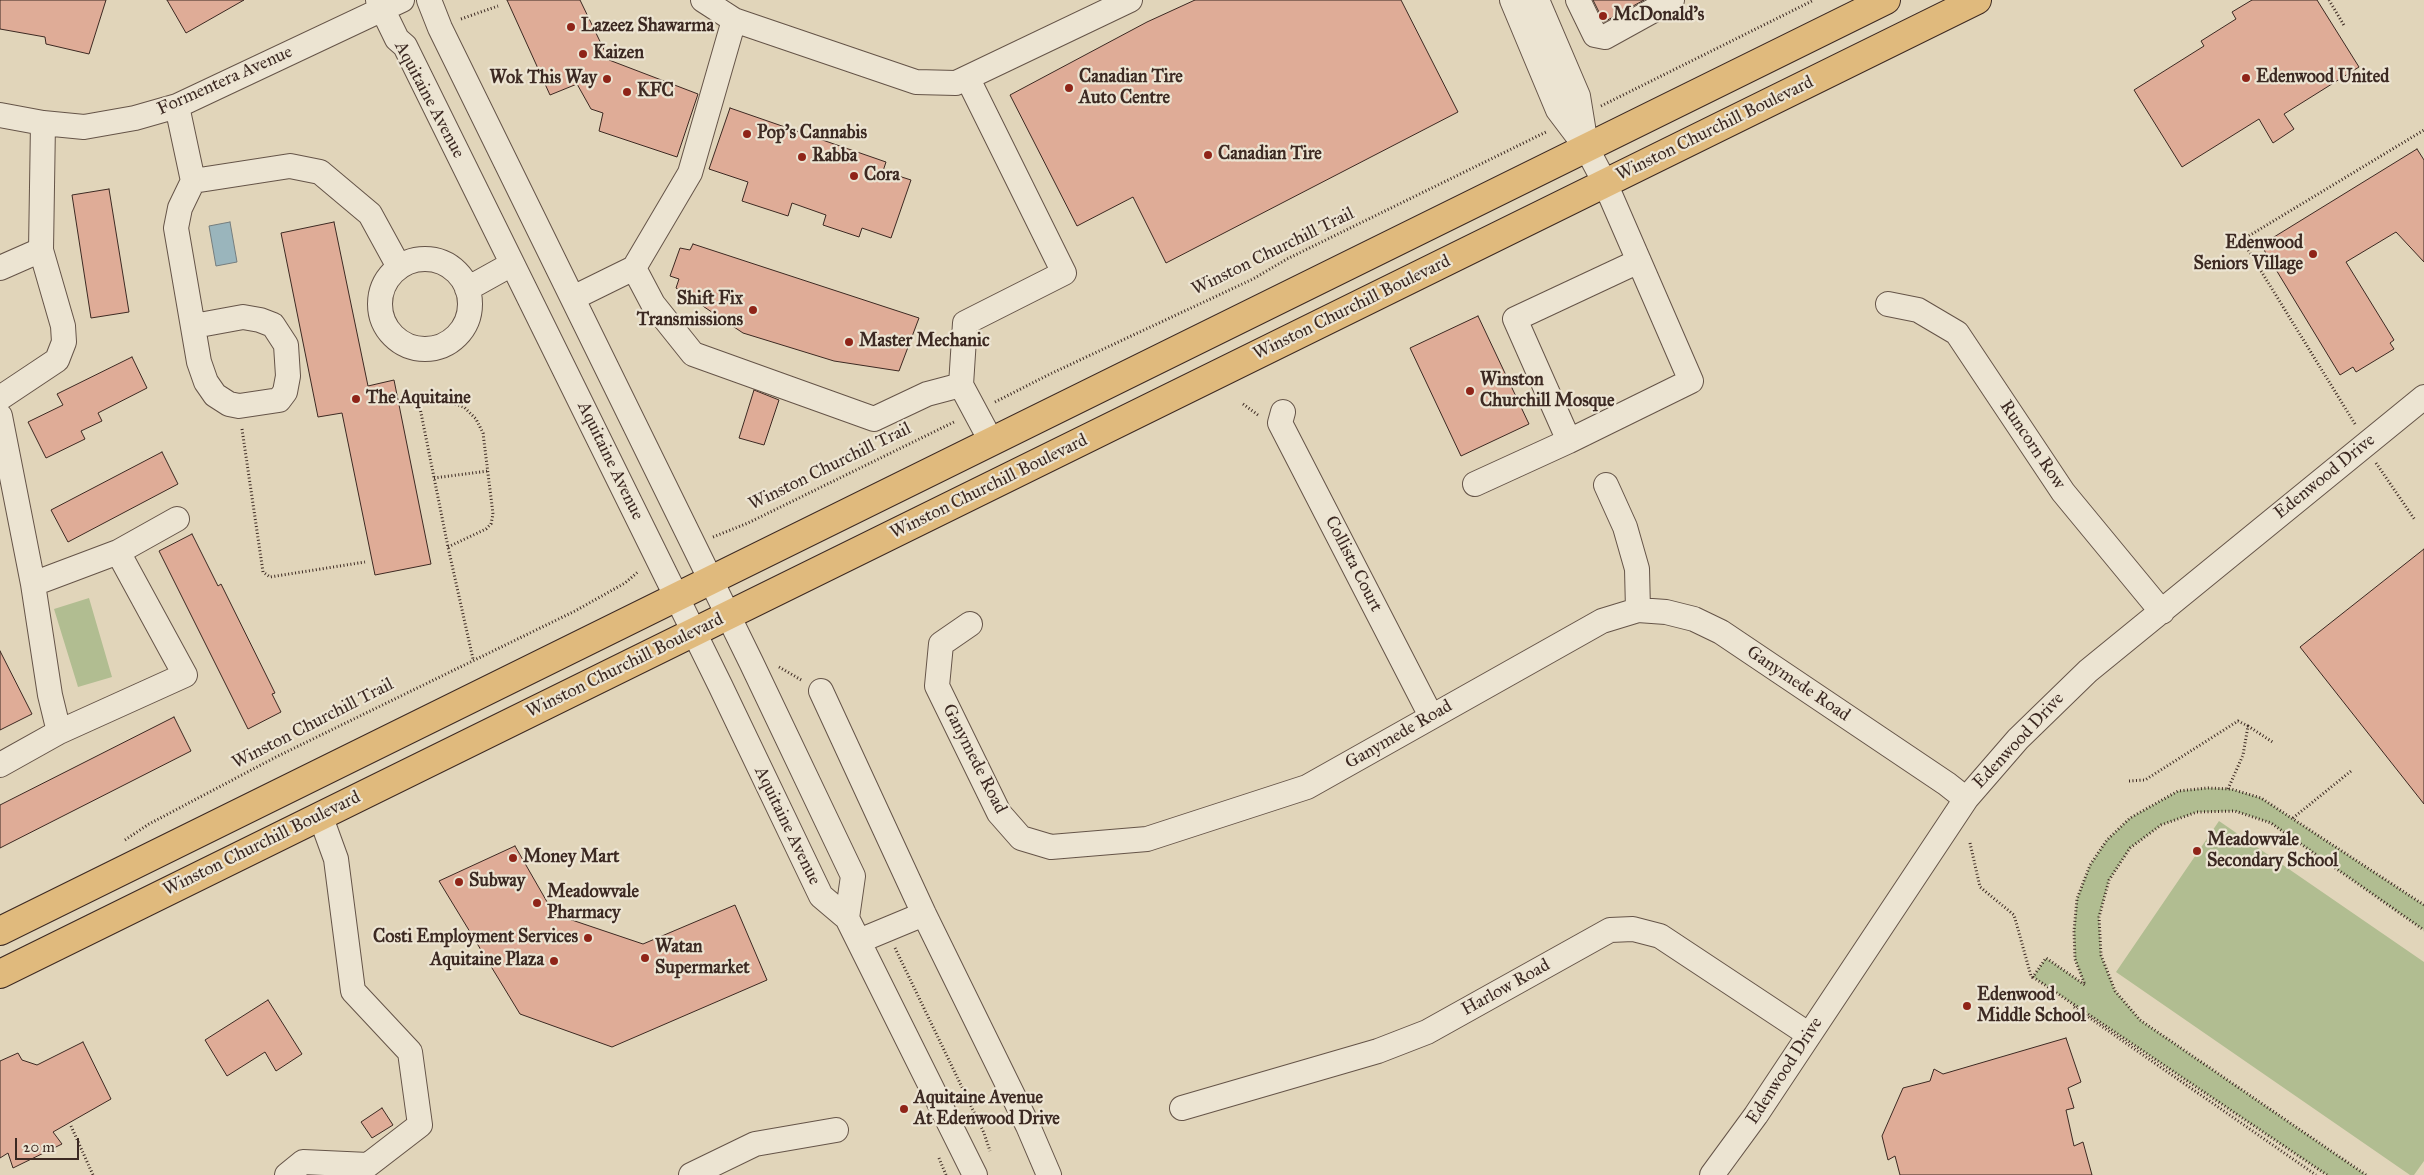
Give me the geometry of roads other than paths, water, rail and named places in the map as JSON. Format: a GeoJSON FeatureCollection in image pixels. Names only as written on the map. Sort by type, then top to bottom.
{"type":"FeatureCollection","features":[{"type":"Feature","properties":{"kind":"main road"},"geometry":{"type":"LineString","coordinates":[[0,931],[1886,0]]}},
{"type":"Feature","properties":{"kind":"main road","name":"Winston Churchill Boulevard"},"geometry":{"type":"LineString","coordinates":[[0,974],[1977,0]]}},
{"type":"Feature","properties":{"kind":"street"},"geometry":{"type":"LineString","coordinates":[[429,0],[711,579],[853,876],[847,918]]}},
{"type":"Feature","properties":{"kind":"street"},"geometry":{"type":"LineString","coordinates":[[703,0],[734,20],[916,82],[956,83],[968,79],[1130,0]]}},
{"type":"Feature","properties":{"kind":"street"},"geometry":{"type":"LineString","coordinates":[[1474,484],[1569,441],[1691,381],[1605,184],[1586,147],[1558,110],[1512,0]]}},
{"type":"Feature","properties":{"kind":"street"},"geometry":{"type":"LineString","coordinates":[[1537,0],[1578,96],[1586,147]]}},
{"type":"Feature","properties":{"kind":"street"},"geometry":{"type":"LineString","coordinates":[[1578,0],[1595,35],[1604,37],[1672,0]]}},
{"type":"Feature","properties":{"kind":"street","name":"Formentera Avenue"},"geometry":{"type":"LineString","coordinates":[[0,115],[43,123],[84,127],[135,118],[177,106],[388,3]]}},
{"type":"Feature","properties":{"kind":"street","name":"Aquitaine Avenue"},"geometry":{"type":"LineString","coordinates":[[388,3],[397,39],[405,46],[677,597],[821,896],[847,918],[975,1175]]}},
{"type":"Feature","properties":{"kind":"street"},"geometry":{"type":"LineString","coordinates":[[573,298],[634,268],[690,173],[734,20]]}},
{"type":"Feature","properties":{"kind":"street"},"geometry":{"type":"LineString","coordinates":[[968,79],[1064,273],[965,322],[961,385],[991,441]]}},
{"type":"Feature","properties":{"kind":"street"},"geometry":{"type":"LineString","coordinates":[[177,106],[193,181],[180,208],[176,228],[199,362],[206,382],[215,395],[229,404],[239,406],[278,400],[285,392],[288,376],[286,345],[273,325],[243,317],[194,326]]}},
{"type":"Feature","properties":{"kind":"street"},"geometry":{"type":"LineString","coordinates":[[0,398],[57,360],[64,342],[63,326],[41,250],[43,123]]}},
{"type":"Feature","properties":{"kind":"street"},"geometry":{"type":"LineString","coordinates":[[193,181],[290,166],[320,172],[370,214],[399,267]]}},
{"type":"Feature","properties":{"kind":"street"},"geometry":{"type":"LineString","coordinates":[[0,268],[41,250]]}},
{"type":"Feature","properties":{"kind":"street"},"geometry":{"type":"LineString","coordinates":[[425,259],[439,261],[456,272],[467,289],[470,304],[467,320],[460,333],[448,343],[434,349],[411,347],[392,335],[383,322],[380,307],[382,292],[388,278],[399,267],[412,261],[425,259]]}},
{"type":"Feature","properties":{"kind":"street"},"geometry":{"type":"LineString","coordinates":[[1569,441],[1515,319],[1639,260]]}},
{"type":"Feature","properties":{"kind":"street"},"geometry":{"type":"LineString","coordinates":[[467,289],[512,264]]}},
{"type":"Feature","properties":{"kind":"street"},"geometry":{"type":"LineString","coordinates":[[634,268],[652,304],[693,354],[865,416],[874,419],[927,394],[961,385]]}},
{"type":"Feature","properties":{"kind":"street","name":"Runcorn Row"},"geometry":{"type":"LineString","coordinates":[[1888,304],[1918,310],[1957,333],[2063,492],[2162,612]]}},
{"type":"Feature","properties":{"kind":"street","name":"Edenwood Drive"},"geometry":{"type":"LineString","coordinates":[[1712,1175],[1751,1123],[1808,1034],[1966,799],[2018,739],[2062,694],[2424,397]]}},
{"type":"Feature","properties":{"kind":"street","name":"Collista Court"},"geometry":{"type":"LineString","coordinates":[[1283,412],[1280,423],[1431,716]]}},
{"type":"Feature","properties":{"kind":"street"},"geometry":{"type":"LineString","coordinates":[[0,416],[33,584],[50,695],[59,732]]}},
{"type":"Feature","properties":{"kind":"street"},"geometry":{"type":"LineString","coordinates":[[1606,485],[1625,527],[1637,569],[1638,610]]}},
{"type":"Feature","properties":{"kind":"street"},"geometry":{"type":"LineString","coordinates":[[33,584],[118,552],[177,519]]}},
{"type":"Feature","properties":{"kind":"street"},"geometry":{"type":"LineString","coordinates":[[0,764],[59,732],[185,675],[118,552]]}},
{"type":"Feature","properties":{"kind":"street","name":"Ganymede Road"},"geometry":{"type":"LineString","coordinates":[[970,624],[941,644],[937,686],[999,813],[1021,838],[1050,847],[1147,839],[1307,787],[1602,621],[1638,610],[1666,612],[1694,619],[1721,632],[1947,784],[1966,799]]}},
{"type":"Feature","properties":{"kind":"street"},"geometry":{"type":"LineString","coordinates":[[822,691],[924,914],[1028,1126],[1049,1175]]}},
{"type":"Feature","properties":{"kind":"street"},"geometry":{"type":"LineString","coordinates":[[286,1175],[303,1162],[368,1165],[420,1125],[410,1052],[353,991],[336,859],[320,815]]}},
{"type":"Feature","properties":{"kind":"street"},"geometry":{"type":"LineString","coordinates":[[859,941],[924,914]]}},
{"type":"Feature","properties":{"kind":"street","name":"Harlow Road"},"geometry":{"type":"LineString","coordinates":[[1182,1108],[1378,1052],[1426,1032],[1610,930],[1633,929],[1660,936],[1808,1034]]}},
{"type":"Feature","properties":{"kind":"street"},"geometry":{"type":"LineString","coordinates":[[692,1175],[755,1144],[836,1130]]}},
{"type":"Feature","properties":{"kind":"water"},"geometry":{"type":"Polygon","coordinates":[[[230,222],[237,262],[216,266],[209,226],[230,222]]]}},
{"type":"Feature","properties":{"kind":"place","name":"McDonald's"},"geometry":{"type":"Point","coordinates":[1603,16]}},
{"type":"Feature","properties":{"kind":"place","name":"Lazeez Shawarma"},"geometry":{"type":"Point","coordinates":[571,27]}},
{"type":"Feature","properties":{"kind":"place","name":"Kaizen"},"geometry":{"type":"Point","coordinates":[583,54]}},
{"type":"Feature","properties":{"kind":"place","name":"Edenwood United"},"geometry":{"type":"Point","coordinates":[2246,78]}},
{"type":"Feature","properties":{"kind":"place","name":"Wok This Way"},"geometry":{"type":"Point","coordinates":[607,79]}},
{"type":"Feature","properties":{"kind":"place","name":"Canadian Tire Auto Centre"},"geometry":{"type":"Point","coordinates":[1069,88]}},
{"type":"Feature","properties":{"kind":"place","name":"KFC"},"geometry":{"type":"Point","coordinates":[627,92]}},
{"type":"Feature","properties":{"kind":"place","name":"Pop’s Cannabis"},"geometry":{"type":"Point","coordinates":[747,134]}},
{"type":"Feature","properties":{"kind":"place","name":"Canadian Tire"},"geometry":{"type":"Point","coordinates":[1208,155]}},
{"type":"Feature","properties":{"kind":"place","name":"Rabba"},"geometry":{"type":"Point","coordinates":[802,157]}},
{"type":"Feature","properties":{"kind":"place","name":"Cora"},"geometry":{"type":"Point","coordinates":[854,176]}},
{"type":"Feature","properties":{"kind":"place","name":"Edenwood Seniors Village"},"geometry":{"type":"Point","coordinates":[2313,254]}},
{"type":"Feature","properties":{"kind":"place","name":"Shift Fix Transmissions"},"geometry":{"type":"Point","coordinates":[753,310]}},
{"type":"Feature","properties":{"kind":"place","name":"Master Mechanic"},"geometry":{"type":"Point","coordinates":[849,342]}},
{"type":"Feature","properties":{"kind":"place","name":"Winston Churchill Mosque"},"geometry":{"type":"Point","coordinates":[1470,391]}},
{"type":"Feature","properties":{"kind":"place","name":"The Aquitaine"},"geometry":{"type":"Point","coordinates":[356,399]}},
{"type":"Feature","properties":{"kind":"place","name":"Meadowvale Secondary School"},"geometry":{"type":"Point","coordinates":[2197,851]}},
{"type":"Feature","properties":{"kind":"place","name":"Money Mart"},"geometry":{"type":"Point","coordinates":[513,858]}},
{"type":"Feature","properties":{"kind":"place","name":"Subway"},"geometry":{"type":"Point","coordinates":[459,882]}},
{"type":"Feature","properties":{"kind":"place","name":"Meadowvale Pharmacy"},"geometry":{"type":"Point","coordinates":[537,903]}},
{"type":"Feature","properties":{"kind":"place","name":"Costi Employment Services"},"geometry":{"type":"Point","coordinates":[588,938]}},
{"type":"Feature","properties":{"kind":"place","name":"Watan Supermarket"},"geometry":{"type":"Point","coordinates":[645,958]}},
{"type":"Feature","properties":{"kind":"place","name":"Aquitaine Plaza"},"geometry":{"type":"Point","coordinates":[554,961]}},
{"type":"Feature","properties":{"kind":"place","name":"Edenwood Middle School"},"geometry":{"type":"Point","coordinates":[1967,1006]}},
{"type":"Feature","properties":{"kind":"place","name":"Aquitaine Avenue At Edenwood Drive"},"geometry":{"type":"Point","coordinates":[904,1109]}}]}
